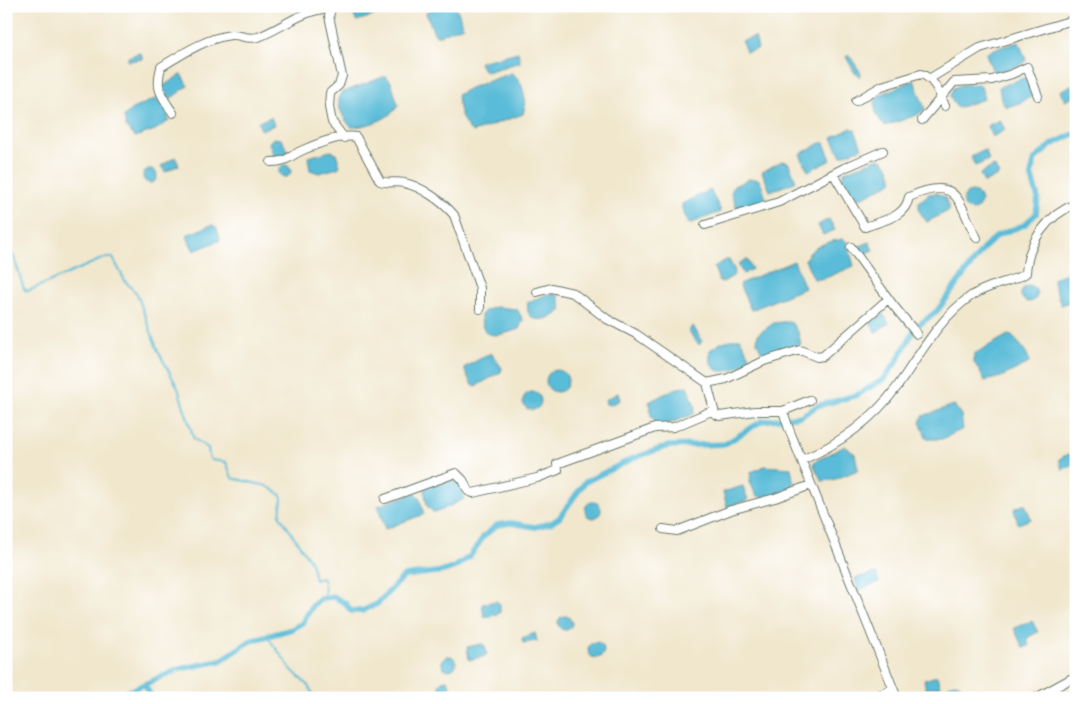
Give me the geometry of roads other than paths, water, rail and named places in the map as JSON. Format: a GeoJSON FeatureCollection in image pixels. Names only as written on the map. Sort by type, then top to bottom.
{"type":"FeatureCollection","features":[{"type":"Feature","properties":{"kind":"street"},"geometry":{"type":"LineString","coordinates":[[173,113],[159,92],[157,82],[161,67],[188,50],[217,39],[232,35],[244,39],[258,36],[304,16],[331,8],[330,23],[342,76],[339,85],[330,93],[329,107],[332,122],[344,138]]}},
{"type":"Feature","properties":{"kind":"street"},"geometry":{"type":"LineString","coordinates":[[930,79],[980,48],[1076,19]]}},
{"type":"Feature","properties":{"kind":"street"},"geometry":{"type":"LineString","coordinates":[[922,120],[944,102],[954,82],[992,80],[1027,67],[1038,96]]}},
{"type":"Feature","properties":{"kind":"street"},"geometry":{"type":"LineString","coordinates":[[856,101],[882,86],[914,74],[926,75],[944,102]]}},
{"type":"Feature","properties":{"kind":"street"},"geometry":{"type":"LineString","coordinates":[[271,162],[287,161],[303,150],[344,138],[352,136],[359,139],[380,180],[405,183],[420,189],[448,207],[454,215],[480,288],[480,309]]}},
{"type":"Feature","properties":{"kind":"street"},"geometry":{"type":"LineString","coordinates":[[705,225],[779,202],[834,175],[844,168],[883,151]]}},
{"type":"Feature","properties":{"kind":"street"},"geometry":{"type":"LineString","coordinates":[[834,175],[865,227],[900,214],[906,209],[910,197],[933,189],[948,190],[954,193],[963,206],[977,238]]}},
{"type":"Feature","properties":{"kind":"street"},"geometry":{"type":"LineString","coordinates":[[802,460],[837,442],[869,418],[897,386],[934,333],[961,304],[983,290],[1026,273],[1030,246],[1052,218],[1076,204]]}},
{"type":"Feature","properties":{"kind":"street"},"geometry":{"type":"LineString","coordinates":[[851,247],[888,299],[917,334]]}},
{"type":"Feature","properties":{"kind":"street"},"geometry":{"type":"LineString","coordinates":[[537,292],[551,288],[573,293],[607,319],[636,334],[707,383],[714,410],[720,416],[755,411],[784,414],[810,400]]}},
{"type":"Feature","properties":{"kind":"street"},"geometry":{"type":"LineString","coordinates":[[707,383],[726,379],[764,361],[800,350],[817,357],[823,356],[888,299]]}},
{"type":"Feature","properties":{"kind":"street"},"geometry":{"type":"LineString","coordinates":[[385,499],[456,473],[463,480],[468,491],[473,494],[537,478],[558,470],[557,464],[655,428],[674,426],[714,410]]}},
{"type":"Feature","properties":{"kind":"street"},"geometry":{"type":"LineString","coordinates":[[784,414],[791,436],[897,698]]}},
{"type":"Feature","properties":{"kind":"street"},"geometry":{"type":"LineString","coordinates":[[663,529],[677,532],[731,510],[775,498],[811,485]]}},
{"type":"Feature","properties":{"kind":"street"},"geometry":{"type":"LineString","coordinates":[[1036,698],[1076,676]]}},
{"type":"Feature","properties":{"kind":"street"},"geometry":{"type":"LineString","coordinates":[[873,698],[894,689]]}},
{"type":"Feature","properties":{"kind":"water"},"geometry":{"type":"Polygon","coordinates":[[[354,6],[371,6],[373,16],[356,21],[352,9],[354,6]]]}},
{"type":"Feature","properties":{"kind":"water"},"geometry":{"type":"Polygon","coordinates":[[[437,6],[456,6],[463,26],[440,35],[435,35],[426,13],[437,6]]]}},
{"type":"Feature","properties":{"kind":"water"},"geometry":{"type":"Polygon","coordinates":[[[755,37],[758,49],[746,52],[742,41],[755,37]]]}},
{"type":"Feature","properties":{"kind":"water"},"geometry":{"type":"Polygon","coordinates":[[[1019,42],[1026,60],[1024,63],[996,75],[994,74],[986,54],[994,49],[1019,42]]]}},
{"type":"Feature","properties":{"kind":"water"},"geometry":{"type":"Polygon","coordinates":[[[518,52],[520,62],[517,63],[486,72],[479,64],[480,62],[518,52]]]}},
{"type":"Feature","properties":{"kind":"water"},"geometry":{"type":"Polygon","coordinates":[[[139,53],[142,55],[142,59],[128,61],[128,57],[139,53]]]}},
{"type":"Feature","properties":{"kind":"water"},"geometry":{"type":"Polygon","coordinates":[[[849,55],[861,73],[860,76],[855,73],[846,57],[849,55]]]}},
{"type":"Feature","properties":{"kind":"water"},"geometry":{"type":"Polygon","coordinates":[[[511,73],[522,85],[525,103],[523,114],[473,132],[463,120],[457,95],[470,88],[511,73]]]}},
{"type":"Feature","properties":{"kind":"water"},"geometry":{"type":"Polygon","coordinates":[[[181,74],[188,86],[170,99],[162,87],[181,74]]]}},
{"type":"Feature","properties":{"kind":"water"},"geometry":{"type":"Polygon","coordinates":[[[387,77],[391,82],[398,105],[395,110],[378,121],[363,126],[351,127],[339,106],[341,93],[387,77]]]}},
{"type":"Feature","properties":{"kind":"water"},"geometry":{"type":"Polygon","coordinates":[[[1026,77],[1032,96],[1020,103],[1006,107],[1001,100],[999,87],[1026,77]]]}},
{"type":"Feature","properties":{"kind":"water"},"geometry":{"type":"Polygon","coordinates":[[[914,80],[925,109],[917,115],[885,126],[875,108],[878,96],[914,80]]]}},
{"type":"Feature","properties":{"kind":"water"},"geometry":{"type":"Polygon","coordinates":[[[978,84],[981,86],[984,99],[957,108],[950,96],[953,88],[961,85],[978,84]]]}},
{"type":"Feature","properties":{"kind":"water"},"geometry":{"type":"Polygon","coordinates":[[[1074,84],[1076,96],[1065,101],[1060,91],[1074,84]]]}},
{"type":"Feature","properties":{"kind":"water"},"geometry":{"type":"Polygon","coordinates":[[[157,98],[165,107],[169,121],[155,130],[135,137],[126,127],[124,116],[132,109],[157,98]]]}},
{"type":"Feature","properties":{"kind":"water"},"geometry":{"type":"Polygon","coordinates":[[[271,117],[274,125],[261,130],[258,122],[271,117]]]}},
{"type":"Feature","properties":{"kind":"water"},"geometry":{"type":"Polygon","coordinates":[[[1000,120],[1005,130],[992,137],[987,126],[1000,120]]]}},
{"type":"Feature","properties":{"kind":"water"},"geometry":{"type":"Polygon","coordinates":[[[851,128],[855,130],[862,148],[841,156],[832,138],[851,128]]]}},
{"type":"Feature","properties":{"kind":"water"},"geometry":{"type":"Polygon","coordinates":[[[273,138],[281,139],[290,155],[287,158],[275,159],[269,143],[273,138]]]}},
{"type":"Feature","properties":{"kind":"water"},"geometry":{"type":"Polygon","coordinates":[[[824,143],[831,160],[808,171],[800,154],[824,143]]]}},
{"type":"Feature","properties":{"kind":"water"},"geometry":{"type":"Polygon","coordinates":[[[985,150],[989,160],[975,166],[971,157],[985,150]]]}},
{"type":"Feature","properties":{"kind":"water"},"geometry":{"type":"Polygon","coordinates":[[[331,151],[336,153],[340,166],[338,168],[319,173],[310,170],[308,157],[331,151]]]}},
{"type":"Feature","properties":{"kind":"water"},"geometry":{"type":"Polygon","coordinates":[[[175,157],[179,165],[165,172],[161,166],[175,157]]]}},
{"type":"Feature","properties":{"kind":"water"},"geometry":{"type":"Polygon","coordinates":[[[879,158],[889,168],[892,182],[861,198],[852,198],[842,180],[844,172],[879,158]]]}},
{"type":"Feature","properties":{"kind":"water"},"geometry":{"type":"Polygon","coordinates":[[[782,161],[788,162],[796,180],[793,183],[770,191],[762,172],[782,161]]]}},
{"type":"Feature","properties":{"kind":"water"},"geometry":{"type":"Polygon","coordinates":[[[283,165],[287,165],[291,171],[287,177],[283,177],[279,173],[279,169],[283,165]]]}},
{"type":"Feature","properties":{"kind":"water"},"geometry":{"type":"Polygon","coordinates":[[[994,166],[999,175],[984,183],[980,174],[994,166]]]}},
{"type":"Feature","properties":{"kind":"water"},"geometry":{"type":"Polygon","coordinates":[[[150,169],[155,171],[157,176],[155,181],[150,183],[145,181],[143,176],[145,171],[150,169]]]}},
{"type":"Feature","properties":{"kind":"water"},"geometry":{"type":"Polygon","coordinates":[[[749,179],[758,179],[762,185],[766,200],[759,205],[744,209],[736,206],[731,193],[734,186],[749,179]]]}},
{"type":"Feature","properties":{"kind":"water"},"geometry":{"type":"Polygon","coordinates":[[[710,190],[720,212],[689,224],[682,209],[682,204],[710,190]]]}},
{"type":"Feature","properties":{"kind":"water"},"geometry":{"type":"Polygon","coordinates":[[[972,192],[978,195],[981,201],[978,207],[972,210],[966,207],[963,201],[966,195],[972,192]]]}},
{"type":"Feature","properties":{"kind":"water"},"geometry":{"type":"Polygon","coordinates":[[[936,193],[945,197],[950,210],[927,222],[919,211],[919,202],[929,194],[936,193]]]}},
{"type":"Feature","properties":{"kind":"water"},"geometry":{"type":"Polygon","coordinates":[[[829,219],[835,230],[823,235],[818,225],[829,219]]]}},
{"type":"Feature","properties":{"kind":"water"},"geometry":{"type":"Polygon","coordinates":[[[212,225],[217,228],[220,240],[194,251],[186,235],[212,225]]]}},
{"type":"Feature","properties":{"kind":"water"},"geometry":{"type":"Polygon","coordinates":[[[843,239],[847,242],[854,266],[823,279],[814,279],[805,260],[808,255],[821,245],[843,239]]]}},
{"type":"Feature","properties":{"kind":"water"},"geometry":{"type":"Polygon","coordinates":[[[869,242],[873,250],[863,254],[858,247],[869,242]]]}},
{"type":"Feature","properties":{"kind":"water"},"geometry":{"type":"Polygon","coordinates":[[[747,259],[752,269],[743,274],[738,264],[747,259]]]}},
{"type":"Feature","properties":{"kind":"water"},"geometry":{"type":"Polygon","coordinates":[[[729,260],[735,271],[733,276],[723,282],[719,281],[714,267],[729,260]]]}},
{"type":"Feature","properties":{"kind":"water"},"geometry":{"type":"Polygon","coordinates":[[[794,261],[805,288],[751,310],[739,284],[794,261]]]}},
{"type":"Feature","properties":{"kind":"water"},"geometry":{"type":"Polygon","coordinates":[[[1076,269],[1076,300],[1061,305],[1053,279],[1076,269]]]}},
{"type":"Feature","properties":{"kind":"water"},"geometry":{"type":"Polygon","coordinates":[[[1029,286],[1037,294],[1029,302],[1021,294],[1029,286]]]}},
{"type":"Feature","properties":{"kind":"water"},"geometry":{"type":"Polygon","coordinates":[[[551,293],[558,296],[562,310],[551,317],[539,320],[530,315],[528,302],[551,293]]]}},
{"type":"Feature","properties":{"kind":"water"},"geometry":{"type":"Polygon","coordinates":[[[495,307],[517,309],[523,320],[519,329],[499,335],[493,335],[484,330],[481,315],[486,310],[495,307]]]}},
{"type":"Feature","properties":{"kind":"water"},"geometry":{"type":"Polygon","coordinates":[[[883,314],[889,323],[876,332],[870,323],[883,314]]]}},
{"type":"Feature","properties":{"kind":"water"},"geometry":{"type":"Polygon","coordinates":[[[790,321],[798,332],[801,344],[763,355],[757,342],[758,334],[774,323],[790,321]]]}},
{"type":"Feature","properties":{"kind":"water"},"geometry":{"type":"Polygon","coordinates":[[[693,326],[702,341],[699,345],[688,331],[693,326]]]}},
{"type":"Feature","properties":{"kind":"water"},"geometry":{"type":"Polygon","coordinates":[[[1008,335],[1012,336],[1023,348],[1028,356],[1029,363],[1001,377],[985,381],[974,362],[974,354],[1008,335]]]}},
{"type":"Feature","properties":{"kind":"water"},"geometry":{"type":"Polygon","coordinates":[[[740,338],[750,358],[749,362],[722,371],[712,366],[710,350],[722,342],[740,338]]]}},
{"type":"Feature","properties":{"kind":"water"},"geometry":{"type":"Polygon","coordinates":[[[491,353],[502,368],[501,372],[476,386],[472,385],[465,367],[491,353]]]}},
{"type":"Feature","properties":{"kind":"water"},"geometry":{"type":"Polygon","coordinates":[[[557,370],[567,377],[568,381],[561,391],[557,392],[547,385],[546,381],[553,371],[557,370]]]}},
{"type":"Feature","properties":{"kind":"water"},"geometry":{"type":"Polygon","coordinates":[[[687,386],[695,406],[694,414],[665,425],[656,423],[651,416],[649,402],[674,389],[687,386]]]}},
{"type":"Feature","properties":{"kind":"water"},"geometry":{"type":"Polygon","coordinates":[[[532,392],[538,395],[541,401],[538,407],[532,410],[526,407],[523,401],[526,395],[532,392]]]}},
{"type":"Feature","properties":{"kind":"water"},"geometry":{"type":"Polygon","coordinates":[[[618,393],[620,400],[610,405],[606,404],[605,400],[618,393]]]}},
{"type":"Feature","properties":{"kind":"water"},"geometry":{"type":"Polygon","coordinates":[[[954,405],[961,415],[963,429],[942,439],[927,439],[920,422],[923,416],[954,405]]]}},
{"type":"Feature","properties":{"kind":"water"},"geometry":{"type":"Polygon","coordinates":[[[845,446],[855,454],[858,470],[833,480],[822,481],[814,466],[814,462],[845,446]]]}},
{"type":"Feature","properties":{"kind":"water"},"geometry":{"type":"Polygon","coordinates":[[[1072,452],[1076,454],[1076,465],[1062,469],[1059,459],[1072,452]]]}},
{"type":"Feature","properties":{"kind":"water"},"geometry":{"type":"Polygon","coordinates":[[[765,466],[791,468],[794,485],[792,490],[764,498],[756,495],[750,482],[751,472],[765,466]]]}},
{"type":"Feature","properties":{"kind":"water"},"geometry":{"type":"Polygon","coordinates":[[[455,479],[464,499],[440,511],[433,512],[427,506],[424,488],[455,479]]]}},
{"type":"Feature","properties":{"kind":"water"},"geometry":{"type":"Polygon","coordinates":[[[743,486],[748,500],[727,507],[723,492],[743,486]]]}},
{"type":"Feature","properties":{"kind":"water"},"geometry":{"type":"Polygon","coordinates":[[[414,493],[419,497],[424,514],[385,529],[378,506],[414,493]]]}},
{"type":"Feature","properties":{"kind":"water"},"geometry":{"type":"Polygon","coordinates":[[[593,502],[599,504],[601,510],[599,516],[593,518],[587,516],[585,510],[587,504],[593,502]]]}},
{"type":"Feature","properties":{"kind":"water"},"geometry":{"type":"Polygon","coordinates":[[[1025,504],[1031,519],[1018,524],[1014,509],[1025,504]]]}},
{"type":"Feature","properties":{"kind":"water"},"geometry":{"type":"Polygon","coordinates":[[[876,573],[879,582],[858,591],[855,578],[876,573]]]}},
{"type":"Feature","properties":{"kind":"water"},"geometry":{"type":"Polygon","coordinates":[[[496,601],[500,604],[500,613],[489,617],[484,616],[482,604],[496,601]]]}},
{"type":"Feature","properties":{"kind":"water"},"geometry":{"type":"Polygon","coordinates":[[[565,616],[570,618],[572,623],[570,628],[565,630],[560,628],[558,623],[560,618],[565,616]]]}},
{"type":"Feature","properties":{"kind":"water"},"geometry":{"type":"Polygon","coordinates":[[[1032,621],[1038,632],[1027,638],[1029,646],[1023,648],[1014,628],[1032,621]]]}},
{"type":"Feature","properties":{"kind":"water"},"geometry":{"type":"Polygon","coordinates":[[[535,633],[537,641],[523,643],[522,638],[535,633]]]}},
{"type":"Feature","properties":{"kind":"water"},"geometry":{"type":"Polygon","coordinates":[[[596,642],[604,650],[596,658],[588,650],[596,642]]]}},
{"type":"Feature","properties":{"kind":"water"},"geometry":{"type":"Polygon","coordinates":[[[482,644],[485,646],[487,654],[469,660],[467,647],[482,644]]]}},
{"type":"Feature","properties":{"kind":"water"},"geometry":{"type":"Polygon","coordinates":[[[446,656],[452,656],[456,663],[452,670],[446,670],[442,666],[442,660],[446,656]]]}},
{"type":"Feature","properties":{"kind":"water"},"geometry":{"type":"Polygon","coordinates":[[[937,676],[940,686],[926,689],[924,680],[937,676]]]}},
{"type":"Feature","properties":{"kind":"water"},"geometry":{"type":"Polygon","coordinates":[[[447,680],[450,685],[448,693],[445,695],[440,692],[439,686],[442,681],[447,680]]]}},
{"type":"Feature","properties":{"kind":"water"},"geometry":{"type":"Polygon","coordinates":[[[955,683],[963,691],[955,699],[947,691],[955,683]]]}},
{"type":"Feature","properties":{"kind":"waterway"},"geometry":{"type":"LineString","coordinates":[[113,698],[179,669],[220,661],[250,641],[292,629],[302,623],[313,605],[321,598],[334,597],[345,603],[351,611],[362,611],[377,604],[404,576],[444,571],[455,567],[470,556],[484,536],[497,525],[511,523],[535,527],[551,523],[559,518],[585,482],[634,458],[668,446],[725,444],[762,421],[801,416],[817,406],[857,395],[884,379],[897,361],[916,327],[937,311],[983,249],[998,235],[1024,225],[1036,214],[1038,198],[1031,175],[1035,159],[1053,144],[1076,133]]}},
{"type":"Feature","properties":{"kind":"waterway"},"geometry":{"type":"LineString","coordinates":[[6,243],[14,257],[24,289],[28,291],[104,258],[113,258],[125,281],[137,294],[158,351],[178,388],[194,439],[208,448],[211,460],[226,462],[232,478],[267,486],[280,494],[282,498],[280,516],[311,562],[315,580],[321,578],[324,581],[325,597]]}},
{"type":"Feature","properties":{"kind":"waterway"},"geometry":{"type":"LineString","coordinates":[[267,636],[292,670],[309,687],[315,698]]}},
{"type":"Feature","properties":{"kind":"waterway"},"geometry":{"type":"LineString","coordinates":[[145,685],[152,698]]}}]}
